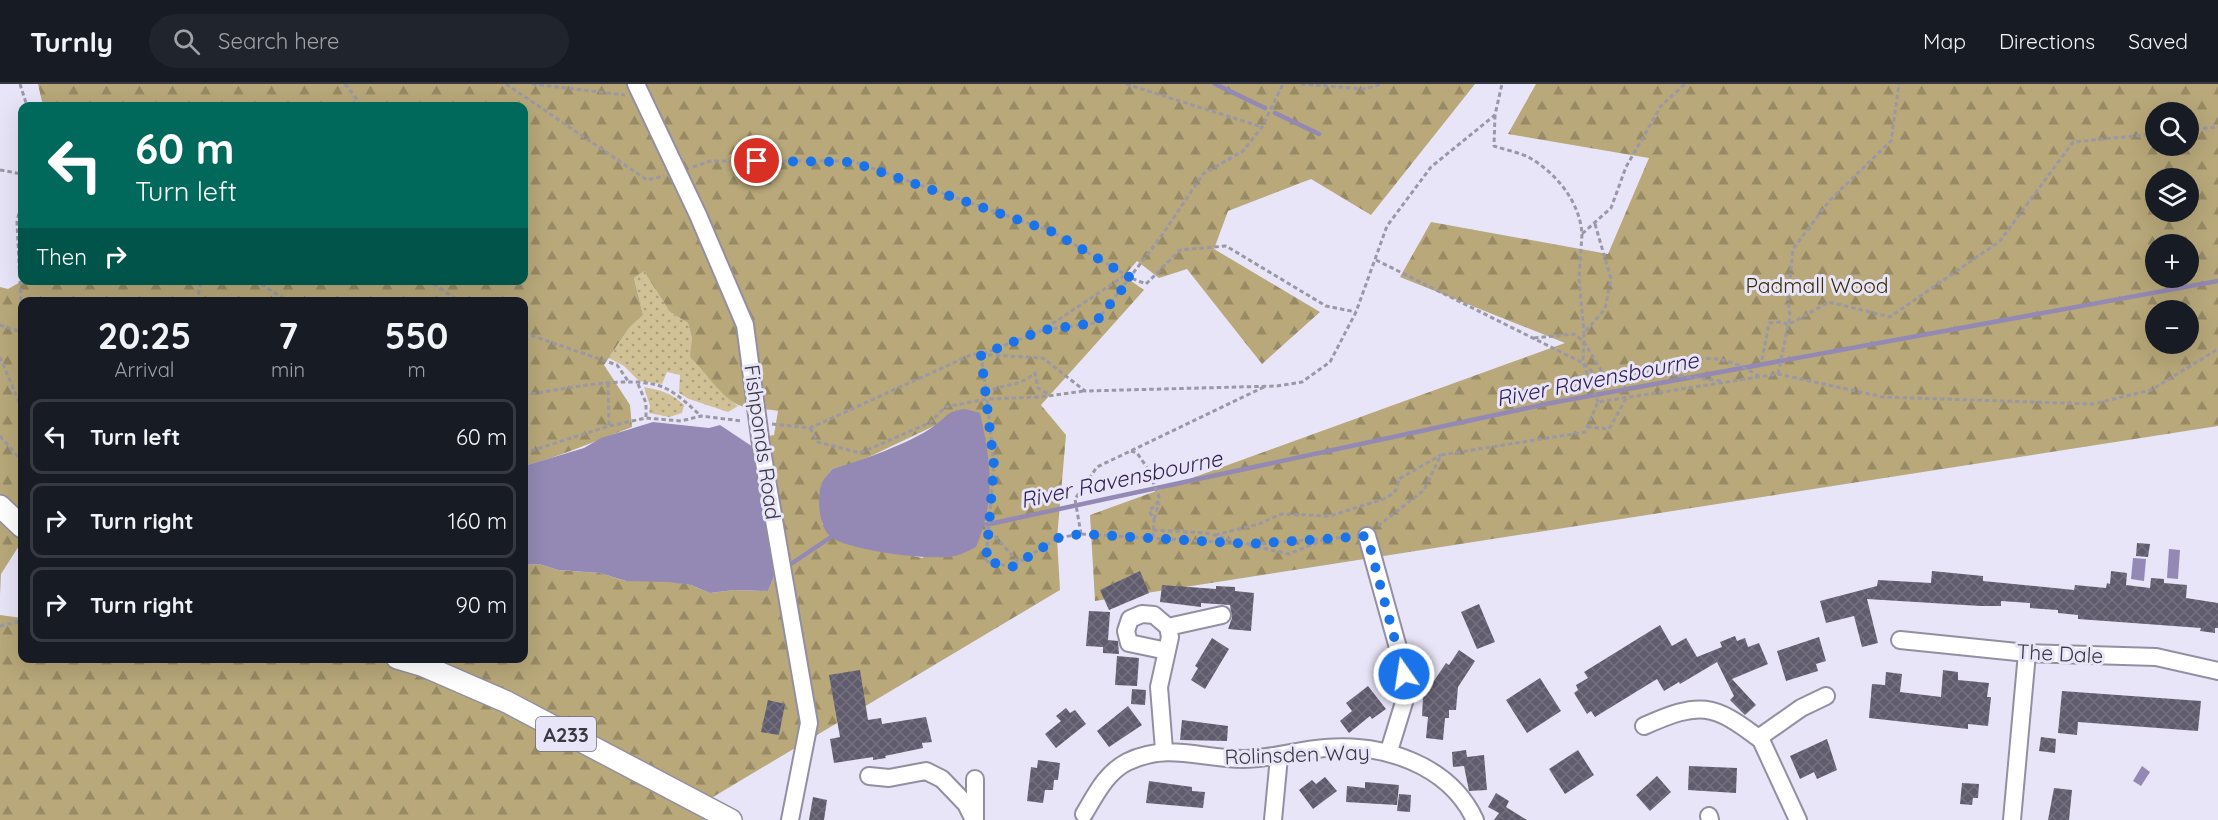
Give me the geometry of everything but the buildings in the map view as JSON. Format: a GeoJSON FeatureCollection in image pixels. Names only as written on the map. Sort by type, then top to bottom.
{"type":"FeatureCollection","features":[{"type":"Feature","properties":{"kind":"main road"},"geometry":{"type":"LineString","coordinates":[[0,506],[18,523]]}},
{"type":"Feature","properties":{"kind":"main road","name":"A233"},"geometry":{"type":"LineString","coordinates":[[414,663],[507,702],[731,820]]}},
{"type":"Feature","properties":{"kind":"street","name":"Fishponds Road"},"geometry":{"type":"LineString","coordinates":[[639,91],[745,325],[761,445],[808,723],[790,820]]}},
{"type":"Feature","properties":{"kind":"street"},"geometry":{"type":"LineString","coordinates":[[1367,536],[1400,655],[1406,686],[1405,699],[1389,751]]}},
{"type":"Feature","properties":{"kind":"street"},"geometry":{"type":"LineString","coordinates":[[1164,750],[1159,687],[1168,638],[1222,615]]}},
{"type":"Feature","properties":{"kind":"street","name":"The Dale"},"geometry":{"type":"LineString","coordinates":[[1900,640],[2027,653],[2156,657],[2218,671]]}},
{"type":"Feature","properties":{"kind":"street"},"geometry":{"type":"LineString","coordinates":[[2012,820],[2027,653]]}},
{"type":"Feature","properties":{"kind":"street"},"geometry":{"type":"LineString","coordinates":[[1761,740],[1764,734],[1801,708],[1826,696]]}},
{"type":"Feature","properties":{"kind":"street"},"geometry":{"type":"LineString","coordinates":[[1644,726],[1675,712],[1694,709],[1713,711],[1731,717],[1761,740],[1798,820]]}},
{"type":"Feature","properties":{"kind":"street","name":"Rolinsden Way"},"geometry":{"type":"LineString","coordinates":[[1084,813],[1105,780],[1117,768],[1129,761],[1164,750],[1243,759],[1278,757],[1325,748],[1389,751],[1434,772],[1471,810],[1475,820]]}},
{"type":"Feature","properties":{"kind":"street"},"geometry":{"type":"LineString","coordinates":[[1273,820],[1278,757]]}},
{"type":"Feature","properties":{"kind":"street"},"geometry":{"type":"LineString","coordinates":[[869,776],[890,778],[926,771],[942,778],[966,804],[974,820]]}},
{"type":"Feature","properties":{"kind":"street"},"geometry":{"type":"LineString","coordinates":[[974,820],[975,779]]}},
{"type":"Feature","properties":{"kind":"path"},"geometry":{"type":"LineString","coordinates":[[20,84],[26,102]]}},
{"type":"Feature","properties":{"kind":"path"},"geometry":{"type":"LineString","coordinates":[[345,84],[359,102]]}},
{"type":"Feature","properties":{"kind":"path"},"geometry":{"type":"LineString","coordinates":[[506,84],[647,180],[678,173],[710,161],[852,162],[1053,232],[1131,278],[1146,284],[1180,250],[1226,246],[1326,306],[1356,312]]}},
{"type":"Feature","properties":{"kind":"path"},"geometry":{"type":"LineString","coordinates":[[532,84],[639,91]]}},
{"type":"Feature","properties":{"kind":"path"},"geometry":{"type":"LineString","coordinates":[[1126,84],[1262,127]]}},
{"type":"Feature","properties":{"kind":"path"},"geometry":{"type":"LineString","coordinates":[[1043,330],[1095,323],[1131,278],[1203,174],[1243,152],[1262,127],[1282,84]]}},
{"type":"Feature","properties":{"kind":"path"},"geometry":{"type":"LineString","coordinates":[[1301,84],[1364,89],[1382,84]]}},
{"type":"Feature","properties":{"kind":"path"},"geometry":{"type":"LineString","coordinates":[[1215,535],[1259,524],[1281,514],[1330,516],[1387,498],[1396,490],[1399,479],[1442,455],[1585,432],[1598,402],[1583,363],[1584,333],[1579,279],[1581,223],[1569,195],[1555,176],[1529,158],[1494,146],[1495,114],[1502,84]]}},
{"type":"Feature","properties":{"kind":"path"},"geometry":{"type":"LineString","coordinates":[[1582,234],[1611,208],[1626,168],[1661,106],[1685,84]]}},
{"type":"Feature","properties":{"kind":"path"},"geometry":{"type":"LineString","coordinates":[[1778,374],[1790,316],[1788,299],[1793,249],[1830,200],[1891,141],[1899,84]]}},
{"type":"Feature","properties":{"kind":"path"},"geometry":{"type":"LineString","coordinates":[[1085,391],[1043,358],[973,354],[810,428],[818,442],[860,453],[932,422],[945,407],[987,399],[1051,396],[1085,391],[1267,386],[1302,382],[1330,362],[1356,312],[1387,226],[1431,166],[1495,114]]}},
{"type":"Feature","properties":{"kind":"path"},"geometry":{"type":"LineString","coordinates":[[2199,129],[2218,128]]}},
{"type":"Feature","properties":{"kind":"path"},"geometry":{"type":"LineString","coordinates":[[1788,325],[1829,302],[1890,317],[2000,241],[2073,142],[2145,135]]}},
{"type":"Feature","properties":{"kind":"path"},"geometry":{"type":"LineString","coordinates":[[0,170],[18,173]]}},
{"type":"Feature","properties":{"kind":"path"},"geometry":{"type":"LineString","coordinates":[[18,217],[18,242]]}},
{"type":"Feature","properties":{"kind":"path"},"geometry":{"type":"LineString","coordinates":[[1584,333],[1605,309],[1611,279],[1595,224]]}},
{"type":"Feature","properties":{"kind":"path"},"geometry":{"type":"LineString","coordinates":[[1376,260],[1583,363],[1602,381],[1651,372],[1702,357],[1729,360],[1761,376]]}},
{"type":"Feature","properties":{"kind":"path"},"geometry":{"type":"LineString","coordinates":[[981,355],[1043,330],[1124,276]]}},
{"type":"Feature","properties":{"kind":"path"},"geometry":{"type":"LineString","coordinates":[[263,285],[281,297]]}},
{"type":"Feature","properties":{"kind":"path"},"geometry":{"type":"LineString","coordinates":[[435,285],[453,297]]}},
{"type":"Feature","properties":{"kind":"path"},"geometry":{"type":"LineString","coordinates":[[1762,360],[1769,323],[1783,322],[1788,325]]}},
{"type":"Feature","properties":{"kind":"path"},"geometry":{"type":"LineString","coordinates":[[0,325],[18,331]]}},
{"type":"Feature","properties":{"kind":"path"},"geometry":{"type":"LineString","coordinates":[[528,334],[616,364],[629,381]]}},
{"type":"Feature","properties":{"kind":"path"},"geometry":{"type":"LineString","coordinates":[[1534,338],[1574,334],[1584,342],[1607,380]]}},
{"type":"Feature","properties":{"kind":"path"},"geometry":{"type":"LineString","coordinates":[[1598,402],[1778,374],[1883,397],[2094,404],[2151,390],[2218,349]]}},
{"type":"Feature","properties":{"kind":"path"},"geometry":{"type":"LineString","coordinates":[[981,355],[994,465],[986,561],[1012,567],[1058,538],[1081,534],[1246,544],[1367,536],[1424,490],[1442,455]]}},
{"type":"Feature","properties":{"kind":"path"},"geometry":{"type":"LineString","coordinates":[[0,357],[18,400]]}},
{"type":"Feature","properties":{"kind":"path"},"geometry":{"type":"LineString","coordinates":[[1651,372],[1727,382]]}},
{"type":"Feature","properties":{"kind":"path"},"geometry":{"type":"LineString","coordinates":[[986,393],[993,388],[1022,384],[1035,373],[1038,388],[1051,396]]}},
{"type":"Feature","properties":{"kind":"path"},"geometry":{"type":"LineString","coordinates":[[528,394],[629,381],[663,387],[687,403],[701,416],[681,421],[646,418],[609,426],[528,452]]}},
{"type":"Feature","properties":{"kind":"path"},"geometry":{"type":"LineString","coordinates":[[608,383],[609,426]]}},
{"type":"Feature","properties":{"kind":"path"},"geometry":{"type":"LineString","coordinates":[[638,384],[646,403],[646,418]]}},
{"type":"Feature","properties":{"kind":"path"},"geometry":{"type":"LineString","coordinates":[[1081,534],[1075,499],[1097,467],[1267,386]]}},
{"type":"Feature","properties":{"kind":"path"},"geometry":{"type":"LineString","coordinates":[[1587,427],[1609,429],[1627,397]]}},
{"type":"Feature","properties":{"kind":"path"},"geometry":{"type":"LineString","coordinates":[[0,436],[18,456]]}},
{"type":"Feature","properties":{"kind":"path"},"geometry":{"type":"LineString","coordinates":[[1129,451],[1137,453],[1148,469],[1160,501],[1154,519],[1153,538]]}},
{"type":"Feature","properties":{"kind":"path"},"geometry":{"type":"LineString","coordinates":[[1154,519],[1149,511],[1160,501]]}},
{"type":"Feature","properties":{"kind":"path"},"geometry":{"type":"LineString","coordinates":[[985,525],[1019,563]]}},
{"type":"Feature","properties":{"kind":"path"},"geometry":{"type":"LineString","coordinates":[[1153,530],[1215,535],[1289,554],[1327,539]]}},
{"type":"Feature","properties":{"kind":"path"},"geometry":{"type":"LineString","coordinates":[[0,626],[18,622]]}},
{"type":"Feature","properties":{"kind":"shaded area"},"geometry":{"type":"Polygon","coordinates":[[[644,270],[670,312],[688,323],[692,338],[691,357],[738,406],[728,412],[689,399],[679,393],[680,375],[667,372],[662,384],[639,381],[624,366],[609,358],[629,328],[643,315],[634,278],[644,270]]]}},
{"type":"Feature","properties":{"kind":"shaded area"},"geometry":{"type":"Polygon","coordinates":[[[644,387],[661,391],[675,398],[684,405],[682,413],[669,417],[649,413],[650,406],[644,387]]]}},
{"type":"Feature","properties":{"kind":"shaded area"},"geometry":{"type":"Polygon","coordinates":[[[965,409],[980,413],[989,465],[987,513],[976,547],[955,556],[911,556],[855,547],[827,533],[820,513],[819,498],[822,483],[832,469],[899,445],[925,432],[950,413],[965,409]]]}},
{"type":"Feature","properties":{"kind":"shaded area"},"geometry":{"type":"Polygon","coordinates":[[[653,422],[709,428],[720,425],[753,447],[775,574],[768,591],[734,590],[710,593],[691,585],[626,581],[600,573],[558,570],[539,564],[528,565],[528,465],[584,448],[601,438],[653,422]]]}},
{"type":"Feature","properties":{"kind":"shaded area"},"geometry":{"type":"Polygon","coordinates":[[[2169,549],[2180,550],[2178,579],[2167,578],[2169,549]]]}},
{"type":"Feature","properties":{"kind":"shaded area"},"geometry":{"type":"Polygon","coordinates":[[[2133,558],[2146,559],[2144,581],[2131,579],[2133,558]]]}},
{"type":"Feature","properties":{"kind":"shaded area"},"geometry":{"type":"Polygon","coordinates":[[[2142,766],[2150,772],[2141,786],[2133,781],[2142,766]]]}},
{"type":"Feature","properties":{"kind":"green space"},"geometry":{"type":"Polygon","coordinates":[[[38,84],[1475,84],[1371,215],[1311,179],[1228,211],[1214,249],[1320,312],[1262,364],[1187,269],[1159,278],[1137,261],[1124,276],[1144,290],[1041,405],[1066,435],[1057,538],[1060,590],[703,803],[728,820],[0,820],[0,615],[18,617],[18,663],[528,663],[528,565],[539,564],[558,570],[600,573],[626,581],[669,581],[691,585],[710,593],[734,590],[768,591],[775,574],[791,571],[768,436],[774,435],[778,411],[745,408],[727,398],[690,357],[692,338],[688,323],[670,312],[644,271],[634,278],[643,315],[629,328],[604,365],[630,405],[632,427],[528,465],[528,297],[18,297],[18,547],[1,574],[0,595],[0,287],[8,289],[18,283],[528,285],[528,102],[42,102],[38,84]],[[934,426],[856,463],[832,469],[821,485],[822,524],[856,545],[923,558],[934,426]]]}},
{"type":"Feature","properties":{"kind":"green space","name":"Padmall Wood"},"geometry":{"type":"Polygon","coordinates":[[[1536,84],[2218,84],[2218,426],[1095,601],[1090,515],[1565,343],[1400,277],[1431,222],[1608,254],[1649,158],[1508,134],[1536,84]]]}},
{"type":"Feature","properties":{"kind":"waterway"},"geometry":{"type":"LineString","coordinates":[[1215,84],[1265,108]]}},
{"type":"Feature","properties":{"kind":"waterway"},"geometry":{"type":"LineString","coordinates":[[1275,113],[1319,134]]}},
{"type":"Feature","properties":{"kind":"waterway","name":"River Ravensbourne"},"geometry":{"type":"LineString","coordinates":[[985,525],[1551,403],[2218,281]]}},
{"type":"Feature","properties":{"kind":"waterway"},"geometry":{"type":"LineString","coordinates":[[785,568],[831,537]]}},
{"type":"Feature","properties":{"kind":"route"},"geometry":{"type":"LineString","coordinates":[[757,161],[852,162],[1053,232],[1131,278],[1095,323],[1043,330],[981,355],[994,465],[986,561],[1012,567],[1058,538],[1081,534],[1250,544],[1367,536],[1404,674]]}}]}
